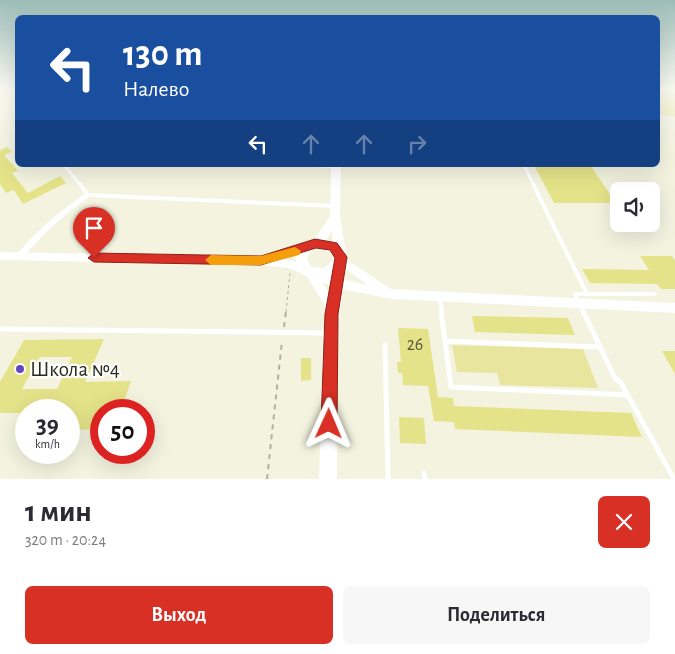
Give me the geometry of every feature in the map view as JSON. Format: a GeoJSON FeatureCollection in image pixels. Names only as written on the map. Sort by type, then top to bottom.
{"type":"FeatureCollection","features":[{"type":"Feature","properties":{"kind":"main road"},"geometry":{"type":"LineString","coordinates":[[328,479],[330,333],[341,258],[335,211],[336,167]]}},
{"type":"Feature","properties":{"kind":"main road"},"geometry":{"type":"LineString","coordinates":[[312,245],[333,247],[341,258],[329,273],[308,272],[301,259],[312,245]]}},
{"type":"Feature","properties":{"kind":"street"},"geometry":{"type":"LineString","coordinates":[[20,256],[30,244],[69,208],[88,195],[335,211],[323,236],[312,245],[261,261]]}},
{"type":"Feature","properties":{"kind":"street"},"geometry":{"type":"LineString","coordinates":[[0,256],[261,261],[291,265],[338,283],[392,294],[675,308]]}},
{"type":"Feature","properties":{"kind":"street"},"geometry":{"type":"LineString","coordinates":[[341,258],[392,294]]}},
{"type":"Feature","properties":{"kind":"street"},"geometry":{"type":"LineString","coordinates":[[308,272],[329,303],[332,314]]}},
{"type":"Feature","properties":{"kind":"lane"},"geometry":{"type":"LineString","coordinates":[[66,167],[88,195]]}},
{"type":"Feature","properties":{"kind":"lane"},"geometry":{"type":"LineString","coordinates":[[525,167],[587,294]]}},
{"type":"Feature","properties":{"kind":"lane"},"geometry":{"type":"LineString","coordinates":[[654,294],[574,294],[614,378],[621,383],[674,479]]}},
{"type":"Feature","properties":{"kind":"lane"},"geometry":{"type":"LineString","coordinates":[[440,296],[451,387],[628,395]]}},
{"type":"Feature","properties":{"kind":"lane"},"geometry":{"type":"LineString","coordinates":[[0,329],[330,333]]}},
{"type":"Feature","properties":{"kind":"lane"},"geometry":{"type":"LineString","coordinates":[[444,341],[600,346]]}},
{"type":"Feature","properties":{"kind":"lane"},"geometry":{"type":"LineString","coordinates":[[385,345],[388,479]]}},
{"type":"Feature","properties":{"kind":"path"},"geometry":{"type":"LineString","coordinates":[[267,479],[291,265]]}},
{"type":"Feature","properties":{"kind":"shaded area"},"geometry":{"type":"Polygon","coordinates":[[[660,112],[675,112],[675,117],[660,113],[660,112]]]}},
{"type":"Feature","properties":{"kind":"shaded area"},"geometry":{"type":"Polygon","coordinates":[[[452,345],[583,349],[598,388],[500,385],[497,373],[457,372],[452,345]]]}},
{"type":"Feature","properties":{"kind":"building"},"geometry":{"type":"Polygon","coordinates":[[[7,147],[12,152],[4,155],[18,171],[12,173],[28,193],[60,176],[66,183],[23,204],[14,190],[6,193],[0,184],[0,150],[7,147]]]}},
{"type":"Feature","properties":{"kind":"building"},"geometry":{"type":"Polygon","coordinates":[[[535,167],[591,167],[610,194],[610,203],[554,203],[535,167]]]}},
{"type":"Feature","properties":{"kind":"building"},"geometry":{"type":"Polygon","coordinates":[[[640,256],[672,256],[675,260],[675,289],[661,289],[657,284],[590,283],[582,269],[649,270],[640,256]]]}},
{"type":"Feature","properties":{"kind":"building"},"geometry":{"type":"Polygon","coordinates":[[[472,316],[568,318],[575,335],[475,332],[472,316]]]}},
{"type":"Feature","properties":{"kind":"building"},"geometry":{"type":"Polygon","coordinates":[[[398,328],[428,329],[438,397],[453,398],[454,406],[631,413],[642,437],[455,429],[454,422],[434,421],[428,386],[403,385],[402,373],[398,373],[397,362],[401,362],[398,328]]]}},
{"type":"Feature","properties":{"kind":"building","name":"Школа №4"},"geometry":{"type":"Polygon","coordinates":[[[104,339],[85,382],[131,381],[125,399],[90,399],[90,429],[80,430],[80,399],[15,399],[15,413],[0,413],[0,382],[24,340],[104,339]],[[40,357],[22,389],[57,389],[72,357],[40,357]]]}},
{"type":"Feature","properties":{"kind":"building"},"geometry":{"type":"Polygon","coordinates":[[[662,351],[675,351],[675,374],[662,351]]]}},
{"type":"Feature","properties":{"kind":"building"},"geometry":{"type":"Polygon","coordinates":[[[301,358],[311,358],[311,380],[301,381],[301,358]]]}},
{"type":"Feature","properties":{"kind":"building"},"geometry":{"type":"Polygon","coordinates":[[[399,417],[424,418],[426,444],[400,443],[399,417]]]}},
{"type":"Feature","properties":{"kind":"slow traffic"},"geometry":{"type":"LineString","coordinates":[[211,260],[261,261],[295,251]]}},
{"type":"Feature","properties":{"kind":"place","name":"Школа №4"},"geometry":{"type":"Point","coordinates":[20,369]}},
{"type":"Feature","properties":{"kind":"route"},"geometry":{"type":"LineString","coordinates":[[94,258],[261,261],[294,252],[315,243],[328,244],[333,247],[341,257],[330,333],[329,424]]}}]}
